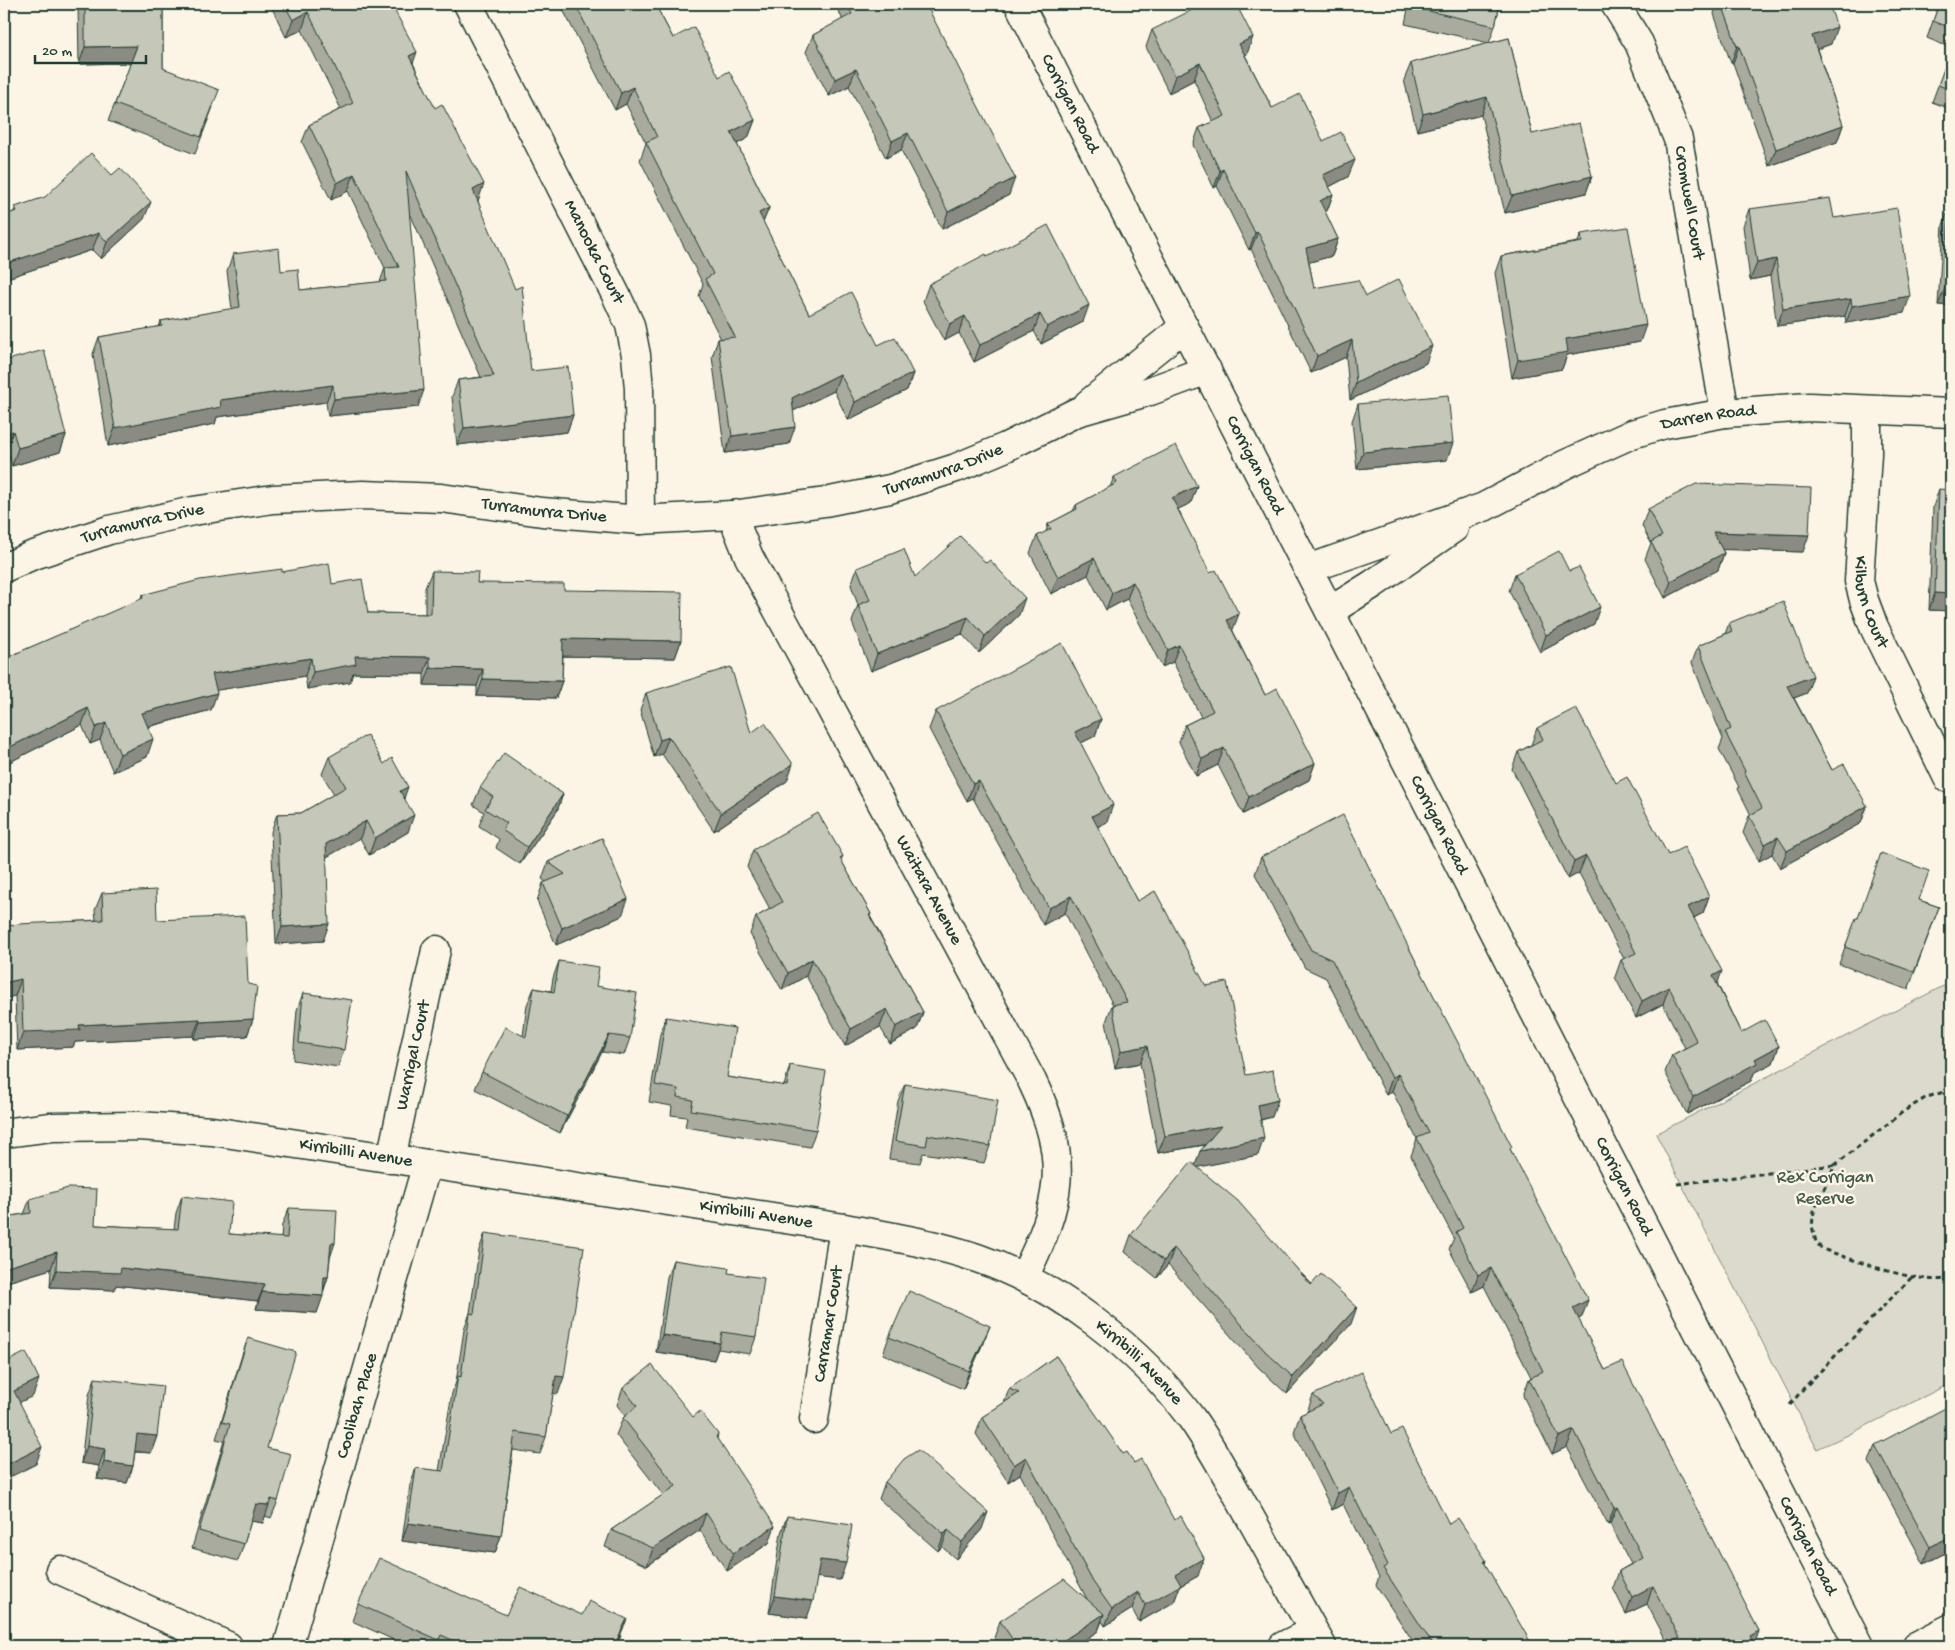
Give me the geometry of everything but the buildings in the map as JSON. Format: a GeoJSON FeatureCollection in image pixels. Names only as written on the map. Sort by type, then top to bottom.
{"type":"FeatureCollection","features":[{"type":"Feature","properties":{"kind":"street","name":"Manooka Court"},"geometry":{"type":"LineString","coordinates":[[468,4],[630,325],[636,355],[639,389],[640,520]]}},
{"type":"Feature","properties":{"kind":"street","name":"Corrigan Road"},"geometry":{"type":"LineString","coordinates":[[1019,4],[1859,1646]]}},
{"type":"Feature","properties":{"kind":"street","name":"Cromwell Court"},"geometry":{"type":"LineString","coordinates":[[1615,4],[1639,43],[1678,139],[1725,413]]}},
{"type":"Feature","properties":{"kind":"street","name":"Turramurra Drive"},"geometry":{"type":"LineString","coordinates":[[1077,412],[1184,327]]}},
{"type":"Feature","properties":{"kind":"street","name":"Turramurra Drive"},"geometry":{"type":"LineString","coordinates":[[4,568],[31,556],[109,530],[193,511],[273,499],[363,495],[441,498],[542,512],[640,520],[732,515],[825,502],[890,490],[956,468],[1006,447],[1077,412],[1150,391],[1207,370]]}},
{"type":"Feature","properties":{"kind":"street","name":"Darren Road"},"geometry":{"type":"LineString","coordinates":[[1330,610],[1373,584],[1484,507],[1566,464],[1632,434],[1665,424],[1725,413],[1809,407],[1951,413]]}},
{"type":"Feature","properties":{"kind":"street","name":"Kilburn Court"},"geometry":{"type":"LineString","coordinates":[[1867,410],[1867,454],[1859,581],[1874,627],[1948,778]]}},
{"type":"Feature","properties":{"kind":"street","name":"Darren Road"},"geometry":{"type":"LineString","coordinates":[[1308,570],[1484,507]]}},
{"type":"Feature","properties":{"kind":"street","name":"Waitara Avenue"},"geometry":{"type":"LineString","coordinates":[[732,515],[750,556],[1028,1073],[1045,1108],[1053,1136],[1057,1162],[1056,1185],[1051,1212],[1038,1248],[1024,1277]]}},
{"type":"Feature","properties":{"kind":"street","name":"Warrigal Court"},"geometry":{"type":"LineString","coordinates":[[391,1159],[436,950]]}},
{"type":"Feature","properties":{"kind":"street","name":"Kirribilli Avenue"},"geometry":{"type":"LineString","coordinates":[[4,1133],[51,1127],[139,1126],[212,1131],[844,1228],[915,1240],[977,1258],[1024,1277],[1092,1318],[1127,1348],[1161,1382],[1192,1420],[1216,1456],[1317,1638]]}},
{"type":"Feature","properties":{"kind":"street","name":"Coolibah Place"},"geometry":{"type":"LineString","coordinates":[[288,1646],[427,1164]]}},
{"type":"Feature","properties":{"kind":"street","name":"Carramar Court"},"geometry":{"type":"LineString","coordinates":[[814,1420],[844,1228]]}},
{"type":"Feature","properties":{"kind":"street"},"geometry":{"type":"LineString","coordinates":[[60,1570],[228,1646]]}},
{"type":"Feature","properties":{"kind":"street"},"geometry":{"type":"LineString","coordinates":[[1916,1646],[1951,1628]]}},
{"type":"Feature","properties":{"kind":"street"},"geometry":{"type":"LineString","coordinates":[[1282,1646],[1317,1638]]}},
{"type":"Feature","properties":{"kind":"path"},"geometry":{"type":"LineString","coordinates":[[1951,1090],[1927,1098],[1904,1111],[1835,1165],[1814,1211],[1812,1226],[1816,1242],[1822,1250],[1912,1277],[1941,1281],[1951,1278]]}},
{"type":"Feature","properties":{"kind":"path"},"geometry":{"type":"LineString","coordinates":[[1677,1184],[1835,1165]]}},
{"type":"Feature","properties":{"kind":"path"},"geometry":{"type":"LineString","coordinates":[[1790,1405],[1803,1389],[1912,1277]]}},
{"type":"Feature","properties":{"kind":"green space","name":"Rex Corrigan Reserve"},"geometry":{"type":"Polygon","coordinates":[[[1951,982],[1951,1383],[1817,1449],[1656,1134],[1951,982]]]}}]}
